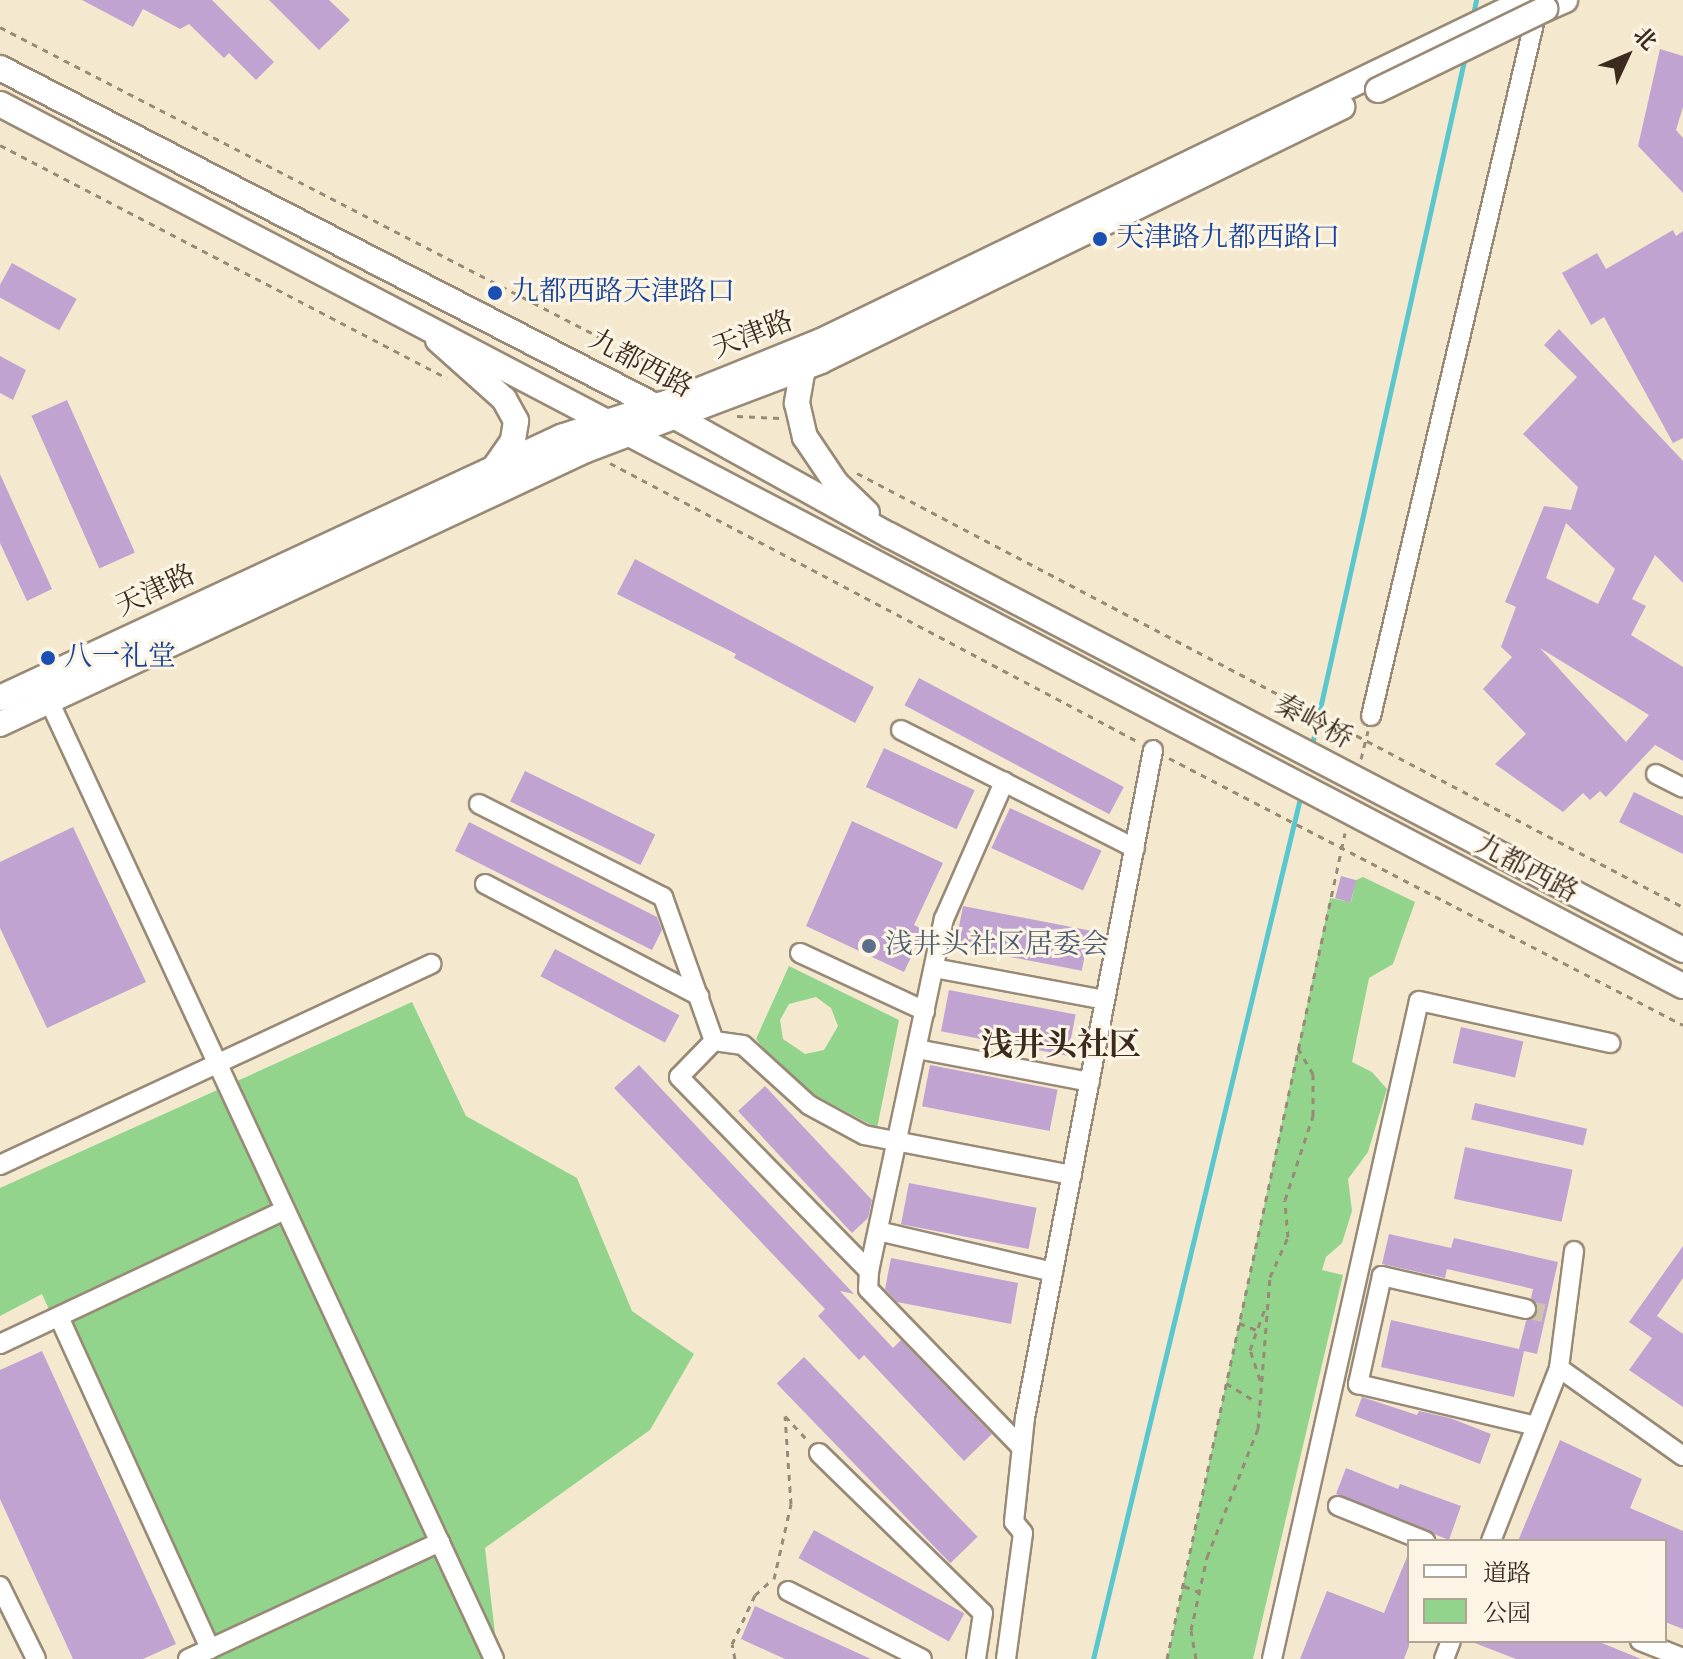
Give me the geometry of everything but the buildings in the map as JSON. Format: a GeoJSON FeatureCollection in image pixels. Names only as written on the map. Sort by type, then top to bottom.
{"type":"FeatureCollection","features":[{"type":"Feature","properties":{"kind":"main road","name":"天津路"},"geometry":{"type":"LineString","coordinates":[[0,698],[44,690],[586,450],[637,434],[668,413],[1387,67],[1544,2]]}},
{"type":"Feature","properties":{"kind":"main road","name":"天津路"},"geometry":{"type":"LineString","coordinates":[[708,396],[803,368],[1378,90],[1544,2]]}},
{"type":"Feature","properties":{"kind":"main road","name":"九都西路"},"geometry":{"type":"LineString","coordinates":[[0,68],[668,413],[889,535],[1248,723]]}},
{"type":"Feature","properties":{"kind":"main road"},"geometry":{"type":"LineString","coordinates":[[0,104],[613,421],[1345,809]]}},
{"type":"Feature","properties":{"kind":"main road"},"geometry":{"type":"LineString","coordinates":[[412,317],[504,399],[516,421],[513,441],[494,468]]}},
{"type":"Feature","properties":{"kind":"main road"},"geometry":{"type":"LineString","coordinates":[[803,368],[800,418],[805,437],[836,483],[889,535]]}},
{"type":"Feature","properties":{"kind":"main road","name":"天津路"},"geometry":{"type":"LineString","coordinates":[[0,724],[44,690],[494,468],[561,437],[613,421],[668,413]]}},
{"type":"Feature","properties":{"kind":"main road","name":"秦岭桥"},"geometry":{"type":"LineString","coordinates":[[1248,723],[1353,778]]}},
{"type":"Feature","properties":{"kind":"main road","name":"九都西路"},"geometry":{"type":"LineString","coordinates":[[1353,778],[1683,950]]}},
{"type":"Feature","properties":{"kind":"main road","name":"九都西路"},"geometry":{"type":"LineString","coordinates":[[1345,809],[1683,986]]}},
{"type":"Feature","properties":{"kind":"street"},"geometry":{"type":"LineString","coordinates":[[1371,716],[1544,2]]}},
{"type":"Feature","properties":{"kind":"street"},"geometry":{"type":"LineString","coordinates":[[44,690],[494,1659]]}},
{"type":"Feature","properties":{"kind":"street"},"geometry":{"type":"LineString","coordinates":[[901,730],[1135,848]]}},
{"type":"Feature","properties":{"kind":"street"},"geometry":{"type":"LineString","coordinates":[[1006,1659],[1023,1533],[1014,1522],[1022,1448],[1153,750]]}},
{"type":"Feature","properties":{"kind":"street"},"geometry":{"type":"LineString","coordinates":[[1656,774],[1683,788]]}},
{"type":"Feature","properties":{"kind":"street"},"geometry":{"type":"LineString","coordinates":[[1004,782],[944,919],[869,1271],[868,1289],[1022,1448]]}},
{"type":"Feature","properties":{"kind":"street"},"geometry":{"type":"LineString","coordinates":[[479,804],[663,897],[714,1041]]}},
{"type":"Feature","properties":{"kind":"street"},"geometry":{"type":"LineString","coordinates":[[485,884],[699,996]]}},
{"type":"Feature","properties":{"kind":"street"},"geometry":{"type":"LineString","coordinates":[[800,953],[925,1011]]}},
{"type":"Feature","properties":{"kind":"street"},"geometry":{"type":"LineString","coordinates":[[0,1165],[432,964]]}},
{"type":"Feature","properties":{"kind":"street"},"geometry":{"type":"LineString","coordinates":[[934,968],[1105,1000]]}},
{"type":"Feature","properties":{"kind":"street"},"geometry":{"type":"LineString","coordinates":[[1272,1659],[1419,1001],[1610,1043]]}},
{"type":"Feature","properties":{"kind":"street"},"geometry":{"type":"LineString","coordinates":[[714,1041],[743,1045],[809,1105],[864,1135],[1072,1175]]}},
{"type":"Feature","properties":{"kind":"street"},"geometry":{"type":"LineString","coordinates":[[714,1041],[679,1077],[869,1271]]}},
{"type":"Feature","properties":{"kind":"street"},"geometry":{"type":"LineString","coordinates":[[917,1049],[1090,1082]]}},
{"type":"Feature","properties":{"kind":"street"},"geometry":{"type":"LineString","coordinates":[[0,1344],[285,1210]]}},
{"type":"Feature","properties":{"kind":"street"},"geometry":{"type":"LineString","coordinates":[[878,1231],[1053,1272]]}},
{"type":"Feature","properties":{"kind":"street"},"geometry":{"type":"LineString","coordinates":[[1492,1539],[1559,1368],[1557,1316],[1574,1251]]}},
{"type":"Feature","properties":{"kind":"street"},"geometry":{"type":"LineString","coordinates":[[1526,1309],[1382,1276],[1358,1384],[1536,1426]]}},
{"type":"Feature","properties":{"kind":"street"},"geometry":{"type":"LineString","coordinates":[[59,1317],[210,1649]]}},
{"type":"Feature","properties":{"kind":"street"},"geometry":{"type":"LineString","coordinates":[[1559,1368],[1683,1456]]}},
{"type":"Feature","properties":{"kind":"street"},"geometry":{"type":"LineString","coordinates":[[819,1453],[983,1613],[976,1659]]}},
{"type":"Feature","properties":{"kind":"street"},"geometry":{"type":"LineString","coordinates":[[1338,1506],[1420,1539]]}},
{"type":"Feature","properties":{"kind":"street"},"geometry":{"type":"LineString","coordinates":[[188,1659],[440,1542]]}},
{"type":"Feature","properties":{"kind":"street"},"geometry":{"type":"LineString","coordinates":[[780,1585],[922,1659]]}},
{"type":"Feature","properties":{"kind":"street"},"geometry":{"type":"LineString","coordinates":[[0,1586],[36,1659]]}},
{"type":"Feature","properties":{"kind":"street"},"geometry":{"type":"LineString","coordinates":[[1645,1643],[1683,1658]]}},
{"type":"Feature","properties":{"kind":"path"},"geometry":{"type":"LineString","coordinates":[[0,27],[708,396],[727,415],[800,418]]}},
{"type":"Feature","properties":{"kind":"path"},"geometry":{"type":"LineString","coordinates":[[0,145],[454,381]]}},
{"type":"Feature","properties":{"kind":"path"},"geometry":{"type":"LineString","coordinates":[[586,450],[1341,850],[1683,1025]]}},
{"type":"Feature","properties":{"kind":"path"},"geometry":{"type":"LineString","coordinates":[[855,472],[1255,685],[1683,907]]}},
{"type":"Feature","properties":{"kind":"path"},"geometry":{"type":"LineString","coordinates":[[1353,778],[1371,716]]}},
{"type":"Feature","properties":{"kind":"path"},"geometry":{"type":"LineString","coordinates":[[1167,1659],[1341,850],[1345,809]]}},
{"type":"Feature","properties":{"kind":"path"},"geometry":{"type":"LineString","coordinates":[[1196,1659],[1191,1630],[1214,1531],[1258,1429],[1257,1402],[1268,1354],[1266,1307],[1273,1261],[1288,1237],[1285,1200],[1313,1116],[1313,1074],[1298,1048]]}},
{"type":"Feature","properties":{"kind":"path"},"geometry":{"type":"LineString","coordinates":[[1260,1380],[1250,1350],[1266,1307]]}},
{"type":"Feature","properties":{"kind":"path"},"geometry":{"type":"LineString","coordinates":[[1239,1323],[1256,1330]]}},
{"type":"Feature","properties":{"kind":"path"},"geometry":{"type":"LineString","coordinates":[[1226,1383],[1257,1402]]}},
{"type":"Feature","properties":{"kind":"path"},"geometry":{"type":"LineString","coordinates":[[735,1659],[732,1644],[755,1595],[780,1585],[791,1504],[785,1416],[819,1453]]}},
{"type":"Feature","properties":{"kind":"path"},"geometry":{"type":"LineString","coordinates":[[1183,1585],[1199,1592]]}},
{"type":"Feature","properties":{"kind":"green space"},"geometry":{"type":"Polygon","coordinates":[[[1363,877],[1415,902],[1393,964],[1369,978],[1352,1062],[1372,1072],[1387,1089],[1368,1152],[1348,1179],[1352,1211],[1342,1243],[1326,1257],[1322,1270],[1343,1275],[1253,1659],[1167,1659],[1330,898],[1351,902],[1356,880],[1363,877]]]}},
{"type":"Feature","properties":{"kind":"green space"},"geometry":{"type":"Polygon","coordinates":[[[789,966],[899,1020],[877,1128],[790,1082],[756,1039],[789,966]],[[816,997],[789,1004],[780,1020],[783,1039],[805,1054],[824,1050],[838,1026],[831,1008],[816,997]]]}},
{"type":"Feature","properties":{"kind":"green space"},"geometry":{"type":"Polygon","coordinates":[[[412,1002],[466,1116],[577,1178],[632,1311],[694,1354],[650,1430],[485,1548],[498,1659],[205,1659],[42,1294],[0,1316],[0,1188],[412,1002]]]}},
{"type":"Feature","properties":{"kind":"waterway"},"geometry":{"type":"LineString","coordinates":[[1472,19],[1476,0]]}},
{"type":"Feature","properties":{"kind":"waterway"},"geometry":{"type":"LineString","coordinates":[[1311,749],[1465,56]]}},
{"type":"Feature","properties":{"kind":"waterway"},"geometry":{"type":"LineString","coordinates":[[1093,1659],[1301,794]]}},
{"type":"Feature","properties":{"kind":"tunnel"},"geometry":{"type":"LineString","coordinates":[[1526,1309],[1548,1314]]}},
{"type":"Feature","properties":{"kind":"place","name":"天津路九都西路口"},"geometry":{"type":"Point","coordinates":[1100,239]}},
{"type":"Feature","properties":{"kind":"place","name":"九都西路天津路口"},"geometry":{"type":"Point","coordinates":[495,293]}},
{"type":"Feature","properties":{"kind":"place","name":"八一礼堂"},"geometry":{"type":"Point","coordinates":[48,658]}},
{"type":"Feature","properties":{"kind":"place","name":"浅井头社区居委会"},"geometry":{"type":"Point","coordinates":[869,946]}},
{"type":"Feature","properties":{"kind":"district","name":"浅井头社区"},"geometry":{"type":"Point","coordinates":[1061,1047]}}]}
